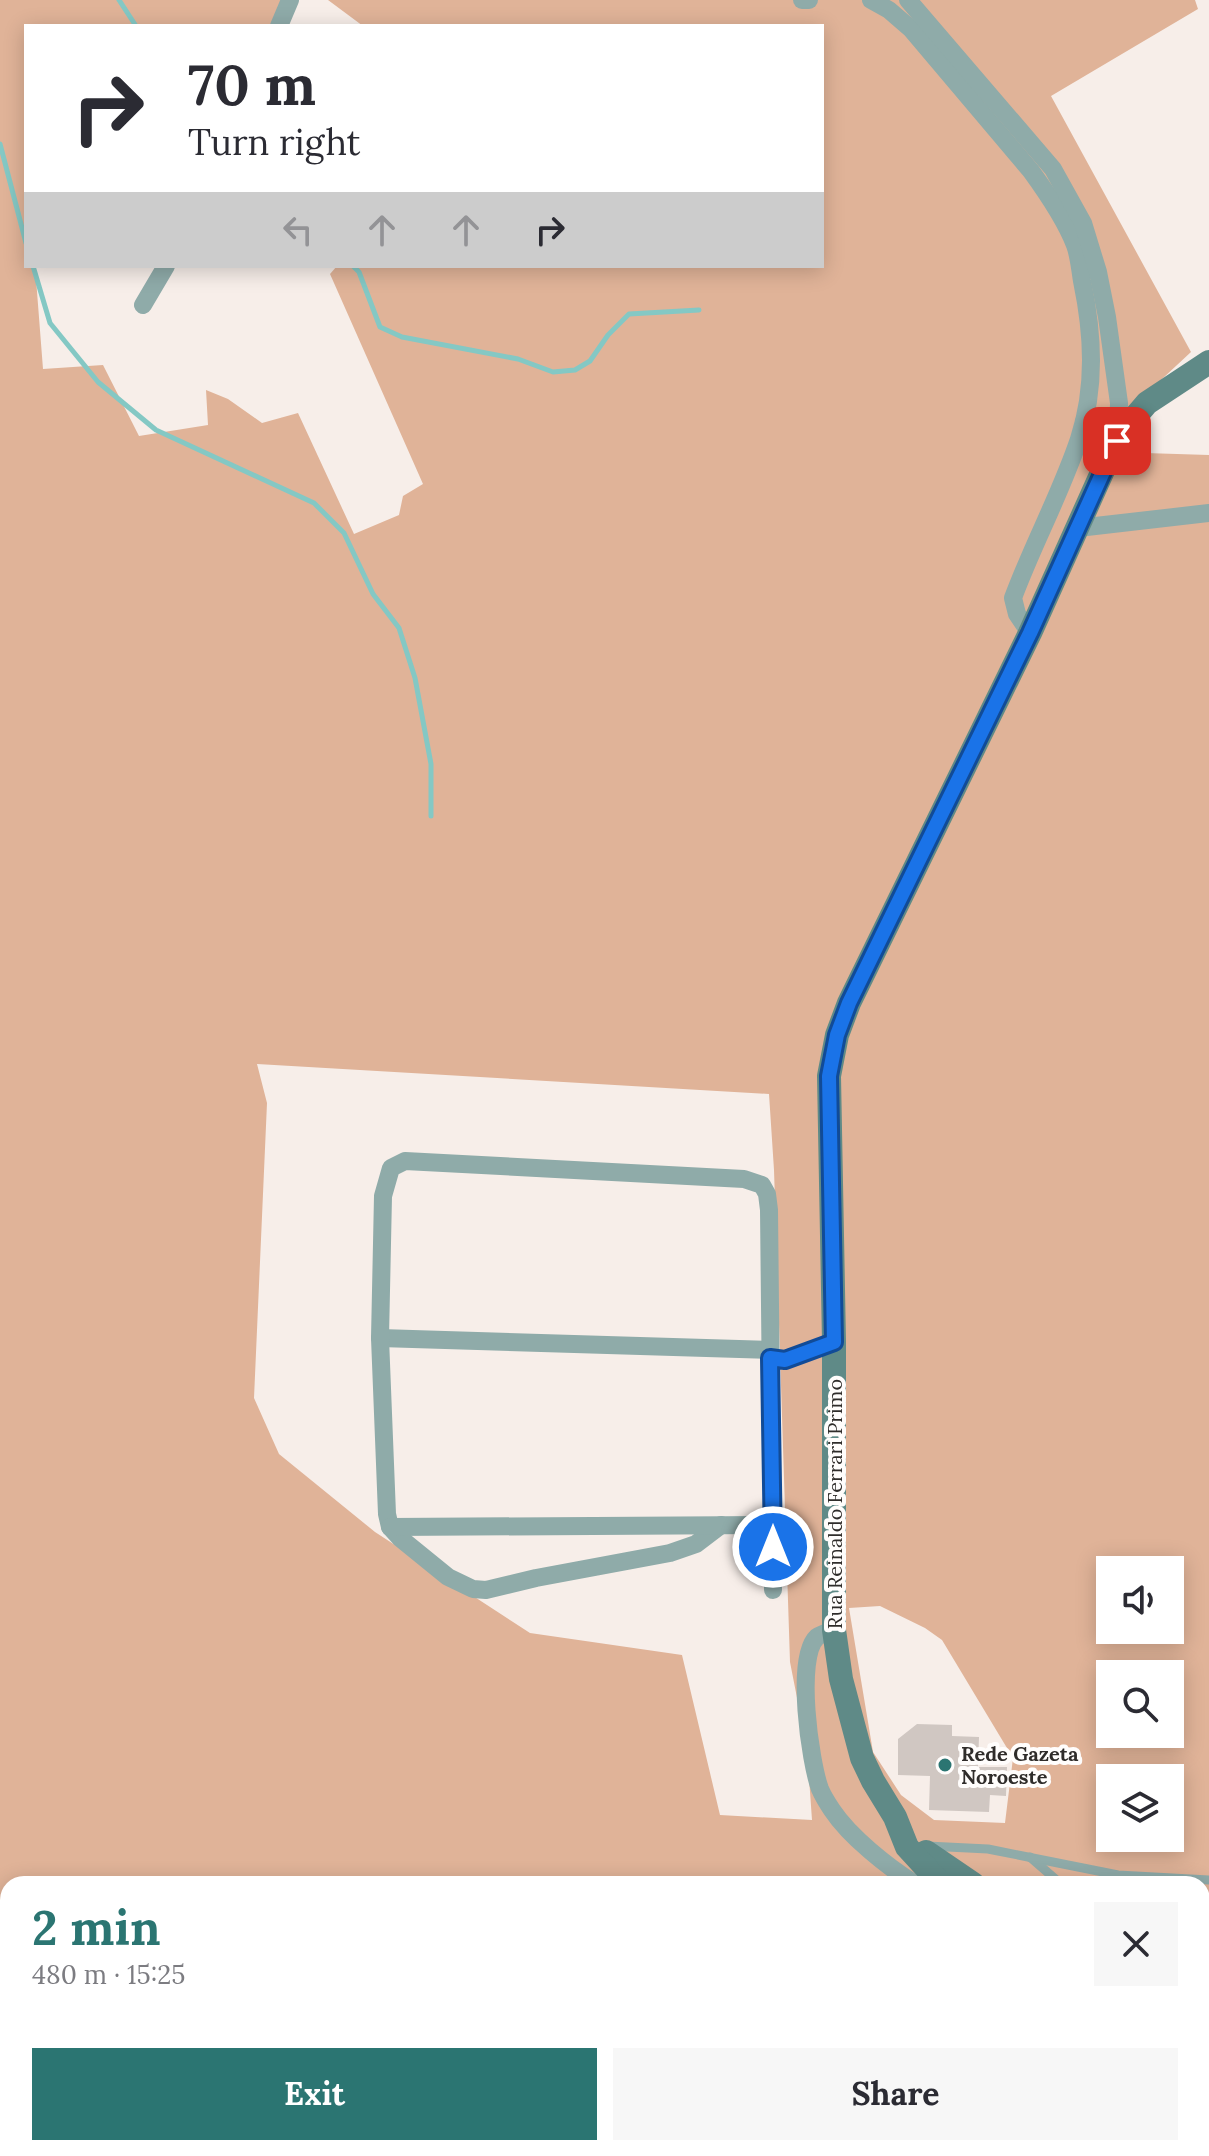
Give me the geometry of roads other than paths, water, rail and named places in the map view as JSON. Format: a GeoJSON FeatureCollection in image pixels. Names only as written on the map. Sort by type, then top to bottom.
{"type":"FeatureCollection","features":[{"type":"Feature","properties":{"kind":"street"},"geometry":{"type":"LineString","coordinates":[[280,24],[290,0]]}},
{"type":"Feature","properties":{"kind":"street"},"geometry":{"type":"LineString","coordinates":[[871,0],[889,10],[911,29],[949,70],[1031,171],[1074,243],[1087,304],[1091,392],[1071,459],[1013,598],[1017,614],[1030,633]]}},
{"type":"Feature","properties":{"kind":"street"},"geometry":{"type":"LineString","coordinates":[[908,0],[1053,169],[1083,223],[1098,272],[1107,317],[1119,403],[1118,439],[1084,421]]}},
{"type":"Feature","properties":{"kind":"street"},"geometry":{"type":"LineString","coordinates":[[143,305],[165,268]]}},
{"type":"Feature","properties":{"kind":"street","name":"Rua Reinaldo Ferrari Primo"},"geometry":{"type":"LineString","coordinates":[[935,1876],[908,1841],[862,1758],[841,1679],[834,1630],[834,1342],[828,1089],[837,1035],[855,989],[1030,633],[1118,439],[1147,403],[1209,362]]}},
{"type":"Feature","properties":{"kind":"street"},"geometry":{"type":"LineString","coordinates":[[1078,528],[1209,513]]}},
{"type":"Feature","properties":{"kind":"street"},"geometry":{"type":"LineString","coordinates":[[721,1525],[696,1544],[670,1553],[486,1590],[473,1589],[448,1577],[400,1538],[390,1527],[387,1514],[380,1338],[384,1188],[391,1168],[405,1161],[757,1182],[767,1194],[769,1210],[773,1590]]}},
{"type":"Feature","properties":{"kind":"street"},"geometry":{"type":"LineString","coordinates":[[380,1338],[770,1354],[785,1360],[834,1342]]}},
{"type":"Feature","properties":{"kind":"street"},"geometry":{"type":"LineString","coordinates":[[390,1527],[773,1525]]}},
{"type":"Feature","properties":{"kind":"street"},"geometry":{"type":"LineString","coordinates":[[834,1630],[817,1637],[807,1658],[804,1680],[815,1769],[821,1790],[834,1813],[902,1876]]}},
{"type":"Feature","properties":{"kind":"street"},"geometry":{"type":"LineString","coordinates":[[908,1841],[961,1876]]}},
{"type":"Feature","properties":{"kind":"lane"},"geometry":{"type":"LineString","coordinates":[[908,1841],[988,1849],[1136,1876]]}},
{"type":"Feature","properties":{"kind":"lane"},"geometry":{"type":"LineString","coordinates":[[1030,1857],[1052,1876]]}},
{"type":"Feature","properties":{"kind":"waterway"},"geometry":{"type":"LineString","coordinates":[[119,0],[135,24]]}},
{"type":"Feature","properties":{"kind":"waterway"},"geometry":{"type":"LineString","coordinates":[[0,144],[24,235]]}},
{"type":"Feature","properties":{"kind":"waterway"},"geometry":{"type":"LineString","coordinates":[[34,268],[50,323],[98,382],[156,430],[314,503],[344,533],[373,594],[399,628],[415,678],[431,764],[431,816]]}},
{"type":"Feature","properties":{"kind":"waterway"},"geometry":{"type":"LineString","coordinates":[[355,268],[380,327],[402,337],[518,359],[553,372],[575,370],[590,361],[608,335],[629,314],[699,310]]}},
{"type":"Feature","properties":{"kind":"place","name":"Rede Gazeta Noroeste"},"geometry":{"type":"Point","coordinates":[945,1765]}}]}
